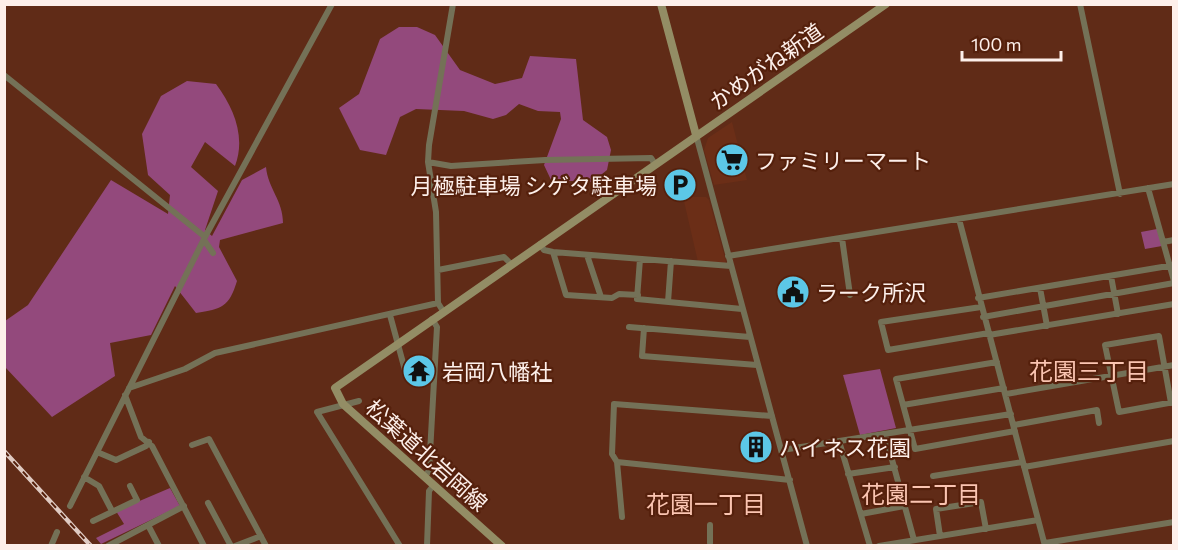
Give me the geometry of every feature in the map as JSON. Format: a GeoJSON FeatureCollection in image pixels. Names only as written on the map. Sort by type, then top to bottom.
{"type":"FeatureCollection","features":[{"type":"Feature","properties":{"kind":"street"},"geometry":{"type":"LineString","coordinates":[[70,506],[205,239],[332,4]]}},
{"type":"Feature","properties":{"kind":"street"},"geometry":{"type":"LineString","coordinates":[[129,388],[185,369],[215,353],[390,315],[441,307],[436,212],[428,162],[453,4]]}},
{"type":"Feature","properties":{"kind":"street"},"geometry":{"type":"LineString","coordinates":[[661,4],[807,546]]}},
{"type":"Feature","properties":{"kind":"street","name":"かめがね新道"},"geometry":{"type":"LineString","coordinates":[[335,388],[432,319],[441,307],[511,264],[886,4]]}},
{"type":"Feature","properties":{"kind":"street"},"geometry":{"type":"LineString","coordinates":[[1080,4],[1120,194]]}},
{"type":"Feature","properties":{"kind":"street"},"geometry":{"type":"LineString","coordinates":[[4,75],[205,239],[213,253]]}},
{"type":"Feature","properties":{"kind":"street"},"geometry":{"type":"LineString","coordinates":[[428,162],[451,166],[545,160],[651,158],[655,164]]}},
{"type":"Feature","properties":{"kind":"street"},"geometry":{"type":"LineString","coordinates":[[728,256],[1173,184]]}},
{"type":"Feature","properties":{"kind":"street"},"geometry":{"type":"LineString","coordinates":[[983,317],[1173,282],[1172,266],[1163,243],[1148,188]]}},
{"type":"Feature","properties":{"kind":"street"},"geometry":{"type":"LineString","coordinates":[[959,219],[983,317],[1045,544],[1173,522]]}},
{"type":"Feature","properties":{"kind":"street"},"geometry":{"type":"LineString","coordinates":[[842,238],[850,295]]}},
{"type":"Feature","properties":{"kind":"street"},"geometry":{"type":"LineString","coordinates":[[1163,243],[1173,240]]}},
{"type":"Feature","properties":{"kind":"street"},"geometry":{"type":"LineString","coordinates":[[540,244],[544,250],[553,252],[730,266]]}},
{"type":"Feature","properties":{"kind":"street"},"geometry":{"type":"LineString","coordinates":[[553,252],[564,293],[612,298],[619,294],[638,295]]}},
{"type":"Feature","properties":{"kind":"street"},"geometry":{"type":"LineString","coordinates":[[587,255],[601,297]]}},
{"type":"Feature","properties":{"kind":"street"},"geometry":{"type":"LineString","coordinates":[[438,270],[504,257],[511,264]]}},
{"type":"Feature","properties":{"kind":"street"},"geometry":{"type":"LineString","coordinates":[[640,259],[637,299],[742,309]]}},
{"type":"Feature","properties":{"kind":"street"},"geometry":{"type":"LineString","coordinates":[[668,302],[671,261]]}},
{"type":"Feature","properties":{"kind":"street"},"geometry":{"type":"LineString","coordinates":[[978,298],[1172,266]]}},
{"type":"Feature","properties":{"kind":"street"},"geometry":{"type":"LineString","coordinates":[[1111,276],[1118,314]]}},
{"type":"Feature","properties":{"kind":"street"},"geometry":{"type":"LineString","coordinates":[[1040,288],[1047,326]]}},
{"type":"Feature","properties":{"kind":"street"},"geometry":{"type":"LineString","coordinates":[[981,307],[881,322],[888,350],[1173,304]]}},
{"type":"Feature","properties":{"kind":"street"},"geometry":{"type":"LineString","coordinates":[[390,315],[406,374]]}},
{"type":"Feature","properties":{"kind":"street"},"geometry":{"type":"LineString","coordinates":[[424,477],[429,471],[435,369],[437,327],[432,319]]}},
{"type":"Feature","properties":{"kind":"street"},"geometry":{"type":"LineString","coordinates":[[629,327],[750,337]]}},
{"type":"Feature","properties":{"kind":"street"},"geometry":{"type":"LineString","coordinates":[[644,328],[642,356],[757,365]]}},
{"type":"Feature","properties":{"kind":"street"},"geometry":{"type":"LineString","coordinates":[[1159,336],[1172,403],[1119,412],[1112,375],[1106,345],[1159,336]]}},
{"type":"Feature","properties":{"kind":"street"},"geometry":{"type":"LineString","coordinates":[[997,362],[896,379],[915,449],[1096,410],[1099,423]]}},
{"type":"Feature","properties":{"kind":"street"},"geometry":{"type":"LineString","coordinates":[[903,405],[1173,365]]}},
{"type":"Feature","properties":{"kind":"street","name":"松葉道北岩岡線"},"geometry":{"type":"LineString","coordinates":[[335,388],[343,404],[502,546]]}},
{"type":"Feature","properties":{"kind":"street"},"geometry":{"type":"LineString","coordinates":[[125,394],[141,437],[149,442],[204,546]]}},
{"type":"Feature","properties":{"kind":"street"},"geometry":{"type":"LineString","coordinates":[[359,401],[317,412],[400,546]]}},
{"type":"Feature","properties":{"kind":"street"},"geometry":{"type":"LineString","coordinates":[[621,518],[617,462],[612,454],[614,404],[772,416]]}},
{"type":"Feature","properties":{"kind":"street"},"geometry":{"type":"LineString","coordinates":[[782,450],[1011,414]]}},
{"type":"Feature","properties":{"kind":"street"},"geometry":{"type":"LineString","coordinates":[[885,434],[914,540]]}},
{"type":"Feature","properties":{"kind":"street"},"geometry":{"type":"LineString","coordinates":[[192,445],[209,439],[266,546]]}},
{"type":"Feature","properties":{"kind":"street"},"geometry":{"type":"LineString","coordinates":[[838,441],[870,546]]}},
{"type":"Feature","properties":{"kind":"street"},"geometry":{"type":"LineString","coordinates":[[933,476],[1173,441]]}},
{"type":"Feature","properties":{"kind":"street"},"geometry":{"type":"LineString","coordinates":[[97,452],[116,460],[146,446],[149,442]]}},
{"type":"Feature","properties":{"kind":"street"},"geometry":{"type":"LineString","coordinates":[[617,462],[790,480]]}},
{"type":"Feature","properties":{"kind":"street"},"geometry":{"type":"LineString","coordinates":[[848,474],[895,467]]}},
{"type":"Feature","properties":{"kind":"street"},"geometry":{"type":"LineString","coordinates":[[84,477],[99,486],[112,511]]}},
{"type":"Feature","properties":{"kind":"street"},"geometry":{"type":"LineString","coordinates":[[93,521],[137,500],[130,486]]}},
{"type":"Feature","properties":{"kind":"street"},"geometry":{"type":"LineString","coordinates":[[427,546],[429,491],[433,486]]}},
{"type":"Feature","properties":{"kind":"street"},"geometry":{"type":"LineString","coordinates":[[940,536],[936,509],[981,502],[986,529]]}},
{"type":"Feature","properties":{"kind":"street"},"geometry":{"type":"LineString","coordinates":[[208,503],[233,546],[261,536]]}},
{"type":"Feature","properties":{"kind":"street"},"geometry":{"type":"LineString","coordinates":[[108,546],[184,506]]}},
{"type":"Feature","properties":{"kind":"street"},"geometry":{"type":"LineString","coordinates":[[861,514],[904,506]]}},
{"type":"Feature","properties":{"kind":"street"},"geometry":{"type":"LineString","coordinates":[[879,546],[1038,520]]}},
{"type":"Feature","properties":{"kind":"street"},"geometry":{"type":"LineString","coordinates":[[148,525],[159,546]]}},
{"type":"Feature","properties":{"kind":"street"},"geometry":{"type":"LineString","coordinates":[[710,525],[710,543]]}},
{"type":"Feature","properties":{"kind":"street"},"geometry":{"type":"LineString","coordinates":[[51,546],[57,532]]}},
{"type":"Feature","properties":{"kind":"shaded area"},"geometry":{"type":"Polygon","coordinates":[[[399,27],[417,27],[435,35],[460,70],[495,84],[522,78],[530,56],[576,59],[583,120],[607,137],[611,150],[607,170],[592,182],[551,180],[544,165],[561,119],[560,112],[538,111],[519,104],[506,115],[493,119],[464,111],[416,109],[400,117],[386,155],[360,150],[339,108],[359,94],[380,39],[399,27]]]}},
{"type":"Feature","properties":{"kind":"shaded area"},"geometry":{"type":"Polygon","coordinates":[[[187,81],[216,84],[233,113],[239,134],[235,166],[205,142],[191,167],[218,191],[205,230],[212,236],[242,180],[266,167],[267,175],[281,208],[283,223],[220,240],[219,247],[237,281],[227,301],[218,308],[196,313],[175,286],[151,335],[110,343],[115,376],[52,417],[5,367],[5,321],[28,305],[111,180],[168,214],[170,195],[148,175],[142,134],[161,96],[187,81]]]}},
{"type":"Feature","properties":{"kind":"shaded area"},"geometry":{"type":"Polygon","coordinates":[[[732,122],[747,180],[714,185],[704,150],[708,138],[732,122]]]}},
{"type":"Feature","properties":{"kind":"shaded area"},"geometry":{"type":"Polygon","coordinates":[[[683,197],[706,197],[709,200],[726,262],[724,264],[698,262],[683,197]]]}},
{"type":"Feature","properties":{"kind":"shaded area"},"geometry":{"type":"Polygon","coordinates":[[[1157,229],[1162,246],[1145,249],[1141,232],[1157,229]]]}},
{"type":"Feature","properties":{"kind":"shaded area"},"geometry":{"type":"Polygon","coordinates":[[[880,369],[896,428],[860,435],[843,375],[880,369]]]}},
{"type":"Feature","properties":{"kind":"shaded area"},"geometry":{"type":"Polygon","coordinates":[[[170,488],[180,506],[101,544],[96,538],[124,524],[116,511],[170,488]]]}},
{"type":"Feature","properties":{"kind":"railway"},"geometry":{"type":"LineString","coordinates":[[4,451],[91,546]]}},
{"type":"Feature","properties":{"kind":"place","name":"ファミリーマート"},"geometry":{"type":"Point","coordinates":[732,160]}},
{"type":"Feature","properties":{"kind":"place","name":"月極駐車場 シゲタ駐車場"},"geometry":{"type":"Point","coordinates":[680,185]}},
{"type":"Feature","properties":{"kind":"place","name":"ラーク所沢"},"geometry":{"type":"Point","coordinates":[793,292]}},
{"type":"Feature","properties":{"kind":"place","name":"岩岡八幡社"},"geometry":{"type":"Point","coordinates":[419,371]}},
{"type":"Feature","properties":{"kind":"place","name":"ハイネス花園"},"geometry":{"type":"Point","coordinates":[756,447]}},
{"type":"Feature","properties":{"kind":"district","name":"花園三丁目"},"geometry":{"type":"Point","coordinates":[1089,370]}},
{"type":"Feature","properties":{"kind":"district","name":"花園二丁目"},"geometry":{"type":"Point","coordinates":[921,493]}},
{"type":"Feature","properties":{"kind":"district","name":"花園一丁目"},"geometry":{"type":"Point","coordinates":[706,503]}}]}
